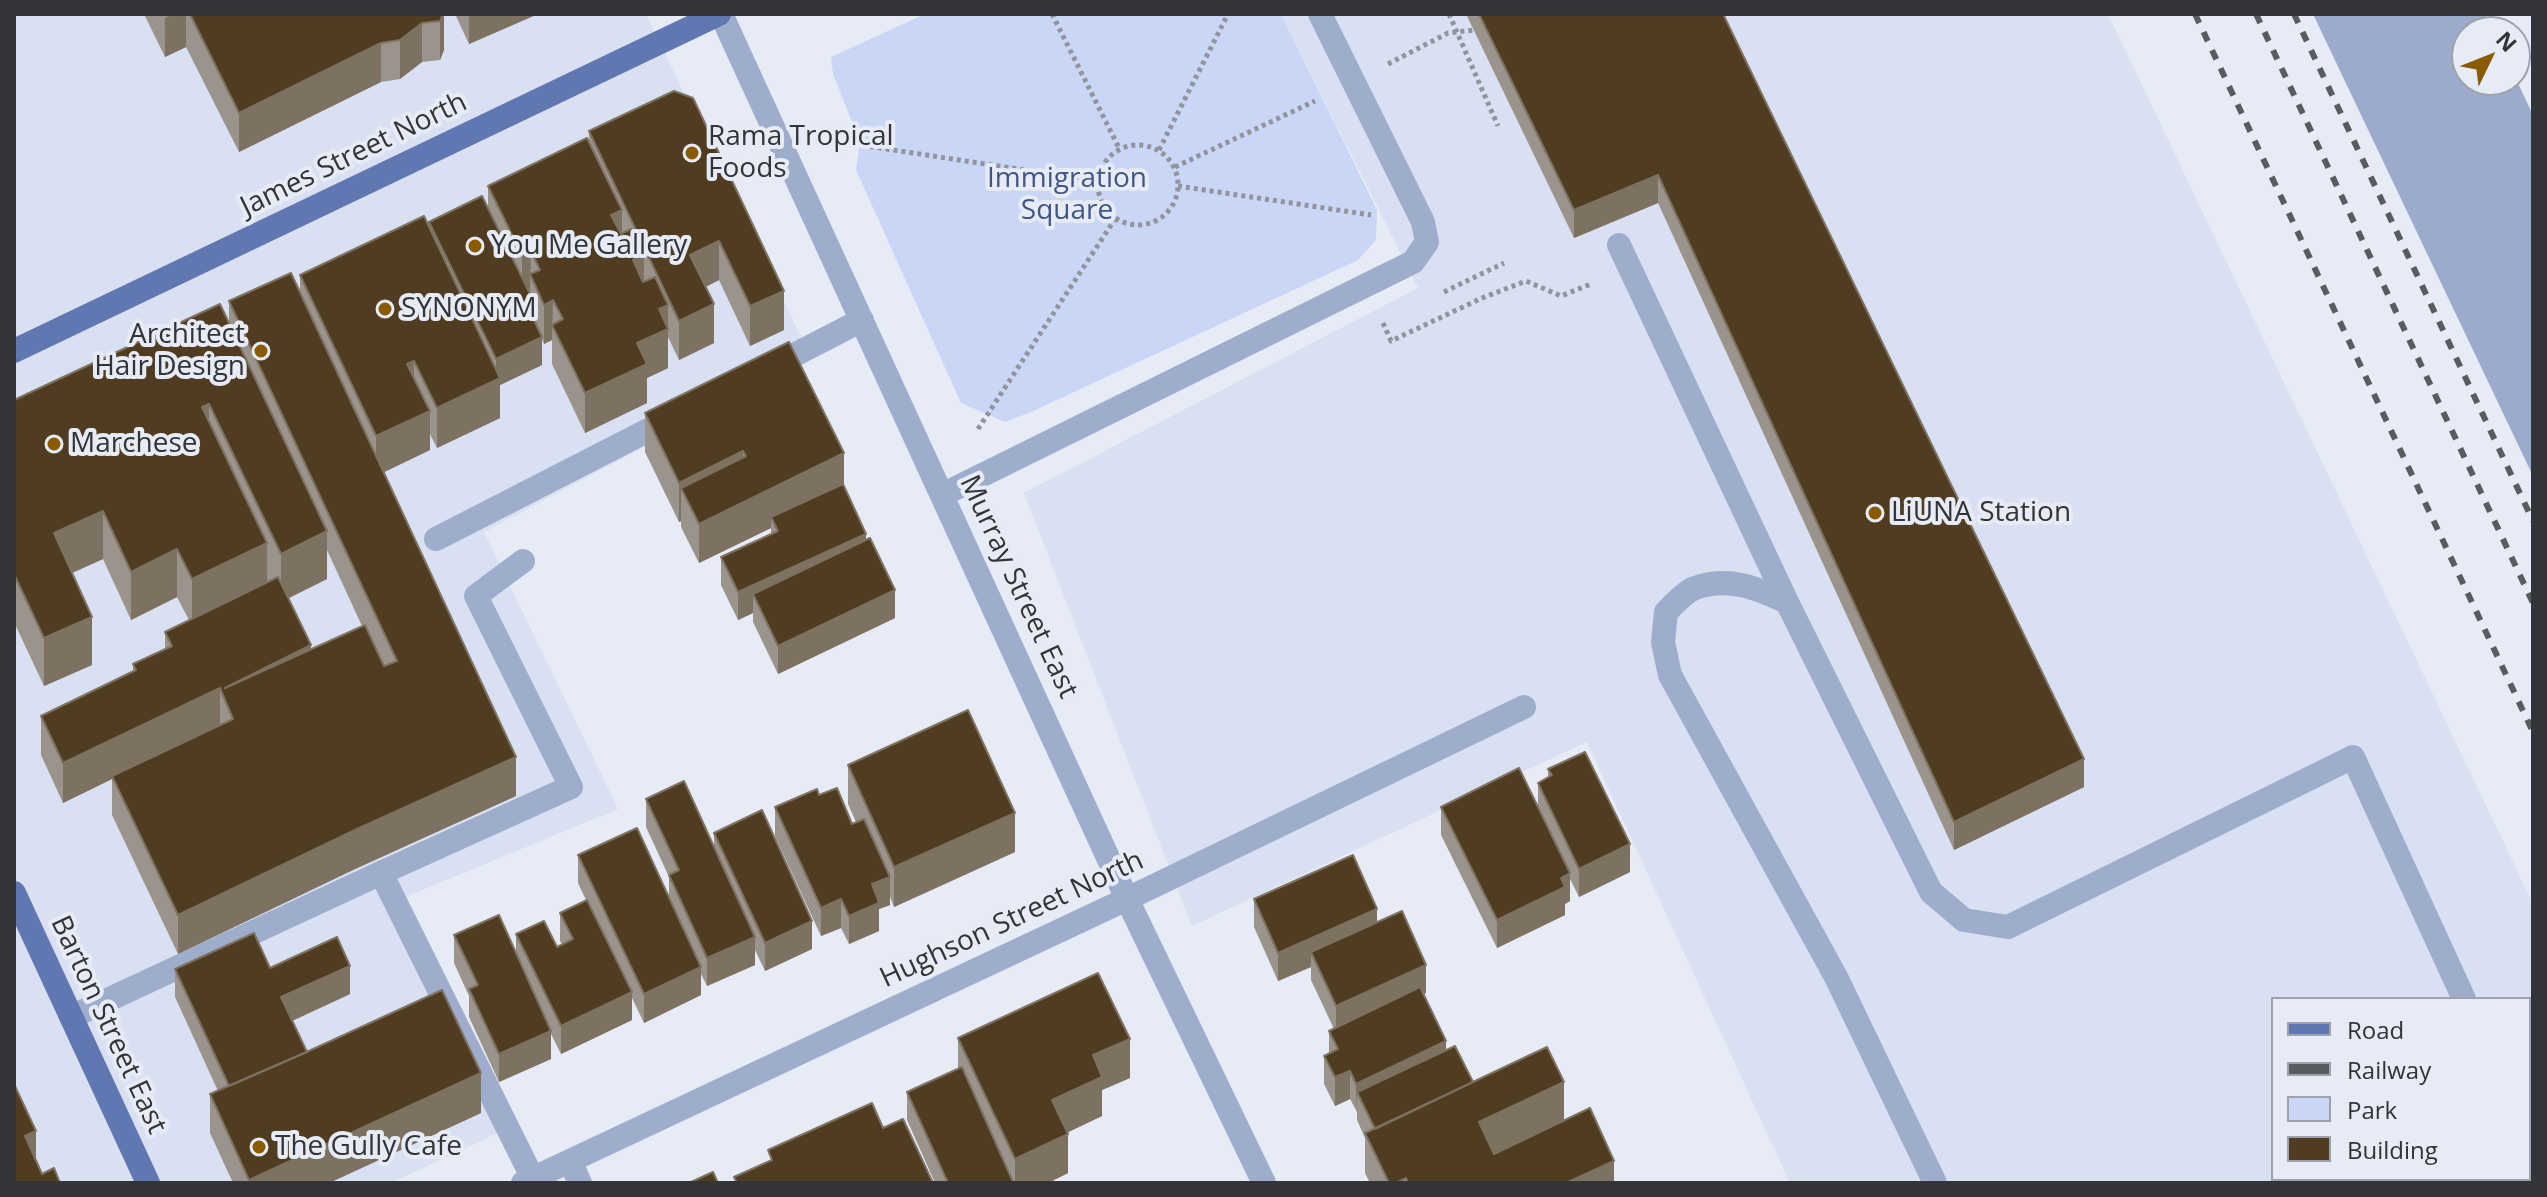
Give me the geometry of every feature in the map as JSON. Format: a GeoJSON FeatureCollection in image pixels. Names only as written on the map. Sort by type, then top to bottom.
{"type":"FeatureCollection","features":[{"type":"Feature","properties":{"kind":"main road","name":"James Street North"},"geometry":{"type":"LineString","coordinates":[[14,351],[720,14]]}},
{"type":"Feature","properties":{"kind":"main road","name":"Barton Street East"},"geometry":{"type":"LineString","coordinates":[[14,893],[148,1183]]}},
{"type":"Feature","properties":{"kind":"street","name":"Murray Street East"},"geometry":{"type":"LineString","coordinates":[[720,14],[1127,899],[1264,1183]]}},
{"type":"Feature","properties":{"kind":"street"},"geometry":{"type":"LineString","coordinates":[[942,495],[1413,262],[1427,242],[1423,222],[1320,14]]}},
{"type":"Feature","properties":{"kind":"street"},"geometry":{"type":"LineString","coordinates":[[1619,245],[1787,602],[1931,892],[1964,920],[2008,927],[2353,757],[2463,997]]}},
{"type":"Feature","properties":{"kind":"street"},"geometry":{"type":"LineString","coordinates":[[748,378],[862,320]]}},
{"type":"Feature","properties":{"kind":"street"},"geometry":{"type":"LineString","coordinates":[[436,539],[691,408]]}},
{"type":"Feature","properties":{"kind":"street"},"geometry":{"type":"LineString","coordinates":[[71,1017],[571,787],[476,596],[523,561]]}},
{"type":"Feature","properties":{"kind":"street"},"geometry":{"type":"LineString","coordinates":[[1787,602],[1751,586],[1723,582],[1693,589],[1666,612],[1663,642],[1670,675],[1836,977],[1935,1183]]}},
{"type":"Feature","properties":{"kind":"street","name":"Hughson Street North"},"geometry":{"type":"LineString","coordinates":[[530,1181],[575,1172],[1524,707]]}},
{"type":"Feature","properties":{"kind":"street"},"geometry":{"type":"LineString","coordinates":[[381,873],[530,1181]]}},
{"type":"Feature","properties":{"kind":"path"},"geometry":{"type":"LineString","coordinates":[[1052,14],[1119,148]]}},
{"type":"Feature","properties":{"kind":"path"},"geometry":{"type":"LineString","coordinates":[[1159,150],[1228,14]]}},
{"type":"Feature","properties":{"kind":"path"},"geometry":{"type":"LineString","coordinates":[[1449,14],[1498,126]]}},
{"type":"Feature","properties":{"kind":"path"},"geometry":{"type":"LineString","coordinates":[[1175,167],[1352,83],[1440,36],[1474,30]]}},
{"type":"Feature","properties":{"kind":"path"},"geometry":{"type":"LineString","coordinates":[[854,144],[1097,181]]}},
{"type":"Feature","properties":{"kind":"path"},"geometry":{"type":"LineString","coordinates":[[1139,144],[1159,150],[1175,167],[1178,186],[1173,206],[1157,221],[1136,226],[1115,219],[1101,202],[1097,181],[1104,161],[1119,148],[1139,144]]}},
{"type":"Feature","properties":{"kind":"path"},"geometry":{"type":"LineString","coordinates":[[1178,186],[1423,222]]}},
{"type":"Feature","properties":{"kind":"path"},"geometry":{"type":"LineString","coordinates":[[942,495],[970,442],[1115,219]]}},
{"type":"Feature","properties":{"kind":"path"},"geometry":{"type":"LineString","coordinates":[[1391,341],[1526,281],[1561,296],[1595,282]]}},
{"type":"Feature","properties":{"kind":"shaded area"},"geometry":{"type":"Polygon","coordinates":[[[14,14],[646,14],[811,358],[484,532],[618,809],[403,898],[510,1127],[391,1183],[14,1183],[14,14]]]}},
{"type":"Feature","properties":{"kind":"shaded area"},"geometry":{"type":"Polygon","coordinates":[[[1281,14],[2108,14],[2533,904],[2533,1183],[1790,1183],[1587,742],[1192,926],[1024,493],[1418,288],[1281,14]]]}},
{"type":"Feature","properties":{"kind":"shaded area"},"geometry":{"type":"Polygon","coordinates":[[[2313,14],[2486,16],[2451,16],[2451,96],[2524,96],[2533,115],[2533,476],[2313,14]]]}},
{"type":"Feature","properties":{"kind":"green space","name":"Immigration Square"},"geometry":{"type":"Polygon","coordinates":[[[925,14],[1281,14],[1377,210],[1376,240],[1358,260],[1031,412],[1005,422],[961,403],[856,170],[860,142],[833,74],[831,57],[925,14]]]}},
{"type":"Feature","properties":{"kind":"building"},"geometry":{"type":"Polygon","coordinates":[[[190,14],[443,14],[440,21],[422,23],[400,40],[381,43],[239,113],[190,14]]]}},
{"type":"Feature","properties":{"kind":"building","name":"LiUNA Station"},"geometry":{"type":"Polygon","coordinates":[[[1479,14],[1723,14],[2084,759],[1954,822],[1658,175],[1574,210],[1479,14]]]}},
{"type":"Feature","properties":{"kind":"building"},"geometry":{"type":"Polygon","coordinates":[[[674,91],[693,98],[784,291],[750,306],[719,241],[690,255],[714,304],[679,321],[589,131],[674,91]]]}},
{"type":"Feature","properties":{"kind":"building"},"geometry":{"type":"Polygon","coordinates":[[[587,138],[622,210],[611,215],[621,234],[631,229],[644,255],[633,260],[643,282],[655,277],[668,305],[659,309],[668,329],[637,343],[647,364],[585,393],[552,325],[563,319],[553,300],[544,305],[530,274],[540,270],[531,251],[522,255],[488,186],[587,138]]]}},
{"type":"Feature","properties":{"kind":"building"},"geometry":{"type":"Polygon","coordinates":[[[482,196],[533,300],[526,303],[542,337],[496,359],[429,222],[482,196]]]}},
{"type":"Feature","properties":{"kind":"building"},"geometry":{"type":"Polygon","coordinates":[[[424,216],[500,378],[437,408],[414,361],[407,364],[430,411],[376,436],[300,275],[424,216]]]}},
{"type":"Feature","properties":{"kind":"building"},"geometry":{"type":"Polygon","coordinates":[[[291,273],[516,757],[178,915],[112,776],[233,719],[220,688],[63,763],[41,716],[136,670],[133,664],[172,646],[165,632],[278,577],[311,645],[225,688],[365,625],[384,666],[397,661],[229,301],[291,273]]]}},
{"type":"Feature","properties":{"kind":"building"},"geometry":{"type":"Polygon","coordinates":[[[220,304],[327,531],[281,554],[209,404],[202,407],[267,543],[192,579],[177,549],[131,572],[103,511],[54,533],[92,617],[44,638],[14,574],[14,400],[220,304]]]}},
{"type":"Feature","properties":{"kind":"building"},"geometry":{"type":"Polygon","coordinates":[[[789,342],[844,453],[699,524],[681,488],[746,456],[743,451],[679,483],[645,413],[789,342]]]}},
{"type":"Feature","properties":{"kind":"building"},"geometry":{"type":"Polygon","coordinates":[[[843,484],[866,534],[738,592],[721,557],[778,531],[771,517],[843,484]]]}},
{"type":"Feature","properties":{"kind":"building"},"geometry":{"type":"Polygon","coordinates":[[[870,538],[895,590],[778,646],[753,594],[870,538]]]}},
{"type":"Feature","properties":{"kind":"building"},"geometry":{"type":"Polygon","coordinates":[[[968,710],[1015,813],[894,867],[848,765],[968,710]]]}},
{"type":"Feature","properties":{"kind":"building"},"geometry":{"type":"Polygon","coordinates":[[[1585,752],[1630,844],[1579,869],[1538,783],[1552,775],[1548,769],[1585,752]]]}},
{"type":"Feature","properties":{"kind":"building"},"geometry":{"type":"Polygon","coordinates":[[[1519,768],[1570,873],[1561,878],[1565,887],[1497,920],[1441,807],[1519,768]]]}},
{"type":"Feature","properties":{"kind":"building"},"geometry":{"type":"Polygon","coordinates":[[[684,781],[755,937],[707,958],[669,875],[679,870],[646,799],[684,781]]]}},
{"type":"Feature","properties":{"kind":"building"},"geometry":{"type":"Polygon","coordinates":[[[837,788],[852,824],[864,819],[890,877],[872,884],[879,903],[849,916],[841,899],[821,908],[775,807],[817,789],[819,795],[837,788]]]}},
{"type":"Feature","properties":{"kind":"building"},"geometry":{"type":"Polygon","coordinates":[[[762,810],[812,921],[765,943],[714,833],[762,810]]]}},
{"type":"Feature","properties":{"kind":"building"},"geometry":{"type":"Polygon","coordinates":[[[637,828],[701,967],[644,994],[578,855],[637,828]]]}},
{"type":"Feature","properties":{"kind":"building"},"geometry":{"type":"Polygon","coordinates":[[[1353,855],[1377,909],[1278,953],[1254,899],[1353,855]]]}},
{"type":"Feature","properties":{"kind":"building"},"geometry":{"type":"Polygon","coordinates":[[[587,900],[632,992],[561,1026],[516,934],[544,921],[557,947],[573,939],[560,913],[587,900]]]}},
{"type":"Feature","properties":{"kind":"building"},"geometry":{"type":"Polygon","coordinates":[[[1402,911],[1426,965],[1336,1006],[1311,952],[1402,911]]]}},
{"type":"Feature","properties":{"kind":"building"},"geometry":{"type":"Polygon","coordinates":[[[499,915],[551,1031],[499,1054],[469,989],[478,985],[454,935],[499,915]]]}},
{"type":"Feature","properties":{"kind":"building"},"geometry":{"type":"Polygon","coordinates":[[[254,933],[270,968],[337,937],[350,966],[281,997],[307,1052],[229,1086],[175,969],[254,933]]]}},
{"type":"Feature","properties":{"kind":"building"},"geometry":{"type":"Polygon","coordinates":[[[1098,973],[1130,1039],[1093,1055],[1102,1077],[1052,1100],[1068,1134],[1015,1159],[958,1038],[1098,973]]]}},
{"type":"Feature","properties":{"kind":"building"},"geometry":{"type":"Polygon","coordinates":[[[1420,987],[1446,1041],[1356,1084],[1350,1071],[1335,1077],[1324,1056],[1338,1049],[1329,1031],[1420,987]]]}},
{"type":"Feature","properties":{"kind":"building"},"geometry":{"type":"Polygon","coordinates":[[[442,990],[481,1073],[249,1180],[210,1094],[442,990]]]}},
{"type":"Feature","properties":{"kind":"building"},"geometry":{"type":"Polygon","coordinates":[[[1455,1046],[1473,1082],[1375,1129],[1357,1092],[1455,1046]]]}},
{"type":"Feature","properties":{"kind":"building"},"geometry":{"type":"Polygon","coordinates":[[[1547,1047],[1564,1082],[1479,1122],[1494,1154],[1590,1108],[1614,1161],[1566,1183],[1408,1183],[1406,1178],[1389,1183],[1365,1133],[1547,1047]]]}},
{"type":"Feature","properties":{"kind":"building"},"geometry":{"type":"Polygon","coordinates":[[[962,1067],[1013,1182],[948,1183],[907,1092],[962,1067]]]}},
{"type":"Feature","properties":{"kind":"building"},"geometry":{"type":"Polygon","coordinates":[[[14,1084],[36,1131],[25,1136],[42,1174],[54,1168],[60,1183],[14,1183],[14,1084]]]}},
{"type":"Feature","properties":{"kind":"building"},"geometry":{"type":"Polygon","coordinates":[[[872,1103],[883,1128],[903,1119],[933,1183],[737,1183],[734,1177],[772,1160],[768,1150],[872,1103]]]}},
{"type":"Feature","properties":{"kind":"building"},"geometry":{"type":"Polygon","coordinates":[[[713,1172],[718,1183],[689,1183],[713,1172]]]}},
{"type":"Feature","properties":{"kind":"railway"},"geometry":{"type":"LineString","coordinates":[[2195,14],[2533,732]]}},
{"type":"Feature","properties":{"kind":"railway"},"geometry":{"type":"LineString","coordinates":[[2256,14],[2533,603]]}},
{"type":"Feature","properties":{"kind":"railway"},"geometry":{"type":"LineString","coordinates":[[2294,14],[2533,521]]}},
{"type":"Feature","properties":{"kind":"place","name":"Rama Tropical Foods"},"geometry":{"type":"Point","coordinates":[692,153]}},
{"type":"Feature","properties":{"kind":"place","name":"You Me Gallery"},"geometry":{"type":"Point","coordinates":[475,246]}},
{"type":"Feature","properties":{"kind":"place","name":"SYNONYM"},"geometry":{"type":"Point","coordinates":[385,309]}},
{"type":"Feature","properties":{"kind":"place","name":"Architect Hair Design"},"geometry":{"type":"Point","coordinates":[261,351]}},
{"type":"Feature","properties":{"kind":"place","name":"Marchese"},"geometry":{"type":"Point","coordinates":[54,444]}},
{"type":"Feature","properties":{"kind":"place","name":"LiUNA Station"},"geometry":{"type":"Point","coordinates":[1875,513]}},
{"type":"Feature","properties":{"kind":"place","name":"The Gully Cafe"},"geometry":{"type":"Point","coordinates":[259,1147]}}]}
